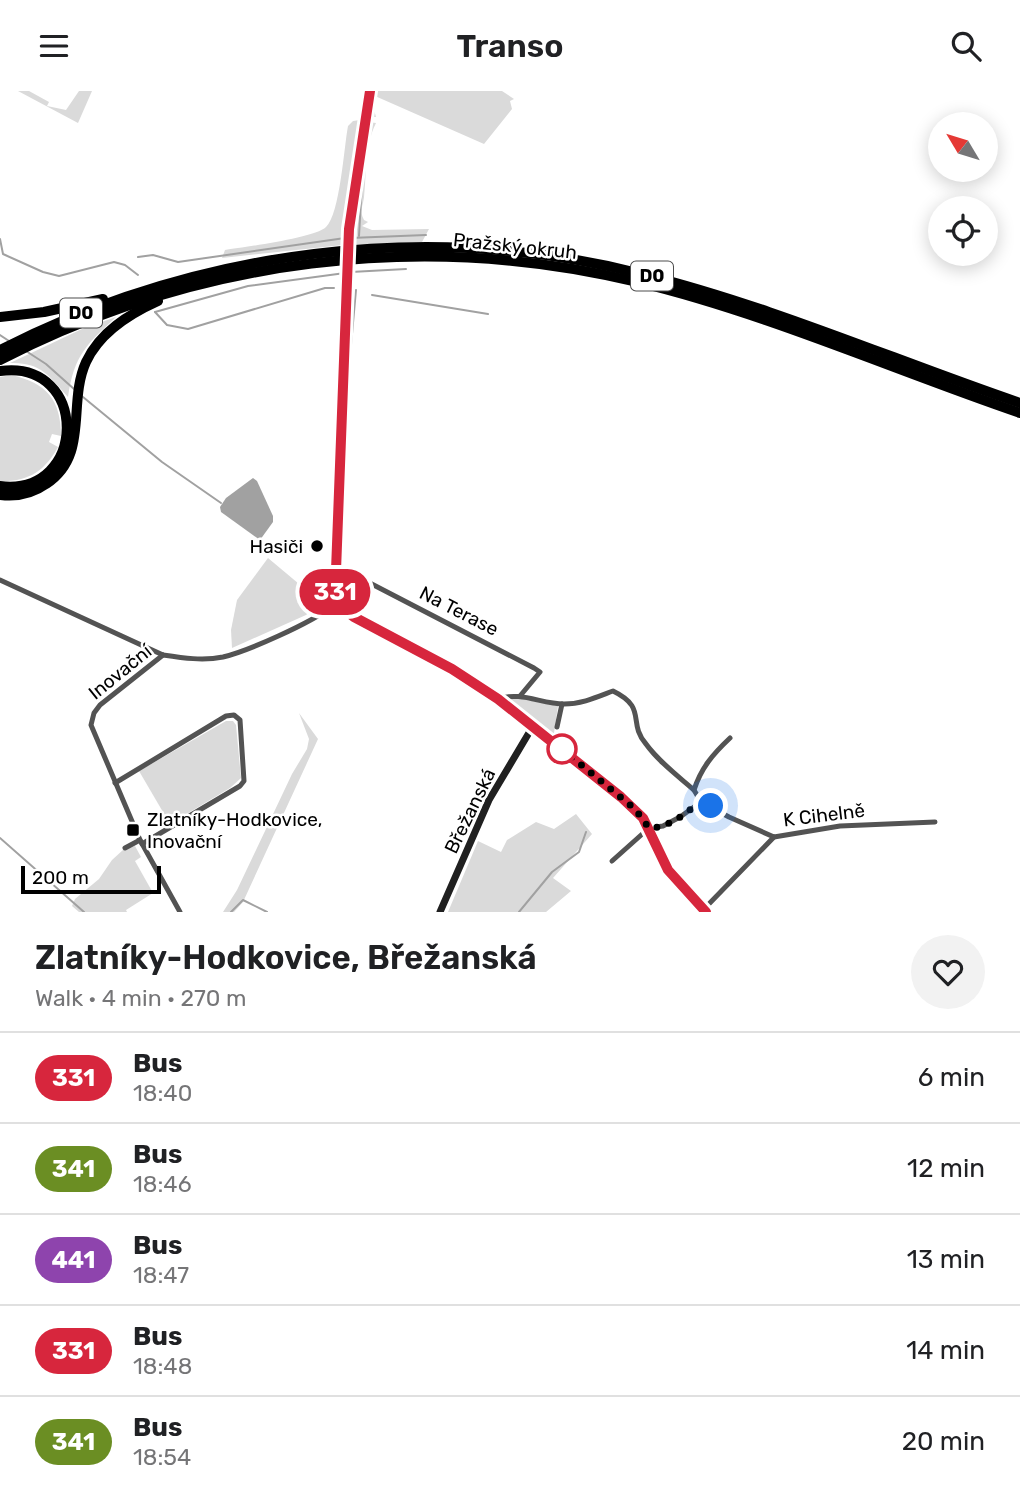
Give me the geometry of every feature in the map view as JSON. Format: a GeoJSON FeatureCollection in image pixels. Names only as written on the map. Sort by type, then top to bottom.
{"type":"FeatureCollection","features":[{"type":"Feature","properties":{"kind":"highway","name":"Pražský okruh"},"geometry":{"type":"LineString","coordinates":[[24,343],[75,315],[144,290],[250,263],[353,249],[477,248],[551,256],[640,273],[725,298],[1020,403]]}},
{"type":"Feature","properties":{"kind":"highway","name":"Pražský okruh"},"geometry":{"type":"LineString","coordinates":[[0,360],[7,350],[24,343],[123,307],[197,285],[285,267],[376,257],[476,258],[550,265],[609,275],[693,297],[1020,413]]}},
{"type":"Feature","properties":{"kind":"highway"},"geometry":{"type":"LineString","coordinates":[[0,495],[21,495],[39,489],[62,470],[75,442],[77,393],[83,369],[92,350],[114,326],[144,308],[197,285]]}},
{"type":"Feature","properties":{"kind":"highway"},"geometry":{"type":"LineString","coordinates":[[0,317],[44,312],[144,290]]}},
{"type":"Feature","properties":{"kind":"highway"},"geometry":{"type":"LineString","coordinates":[[0,371],[27,372],[46,382],[63,404],[68,428],[61,455],[46,473],[24,485],[0,486]]}},
{"type":"Feature","properties":{"kind":"street"},"geometry":{"type":"LineString","coordinates":[[335,597],[349,229],[370,91]]}},
{"type":"Feature","properties":{"kind":"street","name":"Na Terase"},"geometry":{"type":"LineString","coordinates":[[335,565],[540,671],[520,696]]}},
{"type":"Feature","properties":{"kind":"street"},"geometry":{"type":"LineString","coordinates":[[0,580],[163,655]]}},
{"type":"Feature","properties":{"kind":"street"},"geometry":{"type":"LineString","coordinates":[[335,597],[340,600],[340,606]]}},
{"type":"Feature","properties":{"kind":"street"},"geometry":{"type":"LineString","coordinates":[[335,597],[330,601],[331,607],[336,609],[340,606]]}},
{"type":"Feature","properties":{"kind":"street"},"geometry":{"type":"LineString","coordinates":[[340,606],[354,617],[452,669],[498,699],[635,809],[649,828],[668,870],[705,911],[774,837]]}},
{"type":"Feature","properties":{"kind":"street","name":"Inovační"},"geometry":{"type":"LineString","coordinates":[[180,912],[141,842],[115,783],[91,725],[94,713],[163,655],[184,659],[221,657],[311,620],[331,607]]}},
{"type":"Feature","properties":{"kind":"street"},"geometry":{"type":"LineString","coordinates":[[498,699],[510,695],[562,704],[584,703],[613,691],[635,707],[637,727],[644,742],[694,790],[701,801],[663,826],[649,828],[612,861]]}},
{"type":"Feature","properties":{"kind":"street"},"geometry":{"type":"LineString","coordinates":[[557,727],[562,704]]}},
{"type":"Feature","properties":{"kind":"street"},"geometry":{"type":"LineString","coordinates":[[115,783],[226,716],[234,715],[240,720],[244,781],[233,790],[141,842],[125,848]]}},
{"type":"Feature","properties":{"kind":"street","name":"Břežanská"},"geometry":{"type":"LineString","coordinates":[[440,912],[489,800],[533,726]]}},
{"type":"Feature","properties":{"kind":"street"},"geometry":{"type":"LineString","coordinates":[[694,790],[707,761],[730,738]]}},
{"type":"Feature","properties":{"kind":"street","name":"K Cihelně"},"geometry":{"type":"LineString","coordinates":[[701,801],[774,837],[840,826],[934,821]]}},
{"type":"Feature","properties":{"kind":"shaded area"},"geometry":{"type":"Polygon","coordinates":[[[18,91],[29,91],[49,102],[47,106],[66,110],[79,91],[92,91],[78,123],[18,91]]]}},
{"type":"Feature","properties":{"kind":"shaded area"},"geometry":{"type":"Polygon","coordinates":[[[372,91],[502,91],[514,99],[510,101],[512,109],[484,144],[375,96],[373,106],[376,117],[369,117],[372,91]]]}},
{"type":"Feature","properties":{"kind":"shaded area"},"geometry":{"type":"Polygon","coordinates":[[[360,120],[343,245],[222,258],[225,250],[308,235],[326,227],[335,209],[348,126],[353,121],[360,120]]]}},
{"type":"Feature","properties":{"kind":"shaded area"},"geometry":{"type":"Polygon","coordinates":[[[368,122],[376,123],[368,150],[362,209],[364,220],[368,222],[362,226],[372,230],[429,229],[422,242],[352,245],[368,122]]]}},
{"type":"Feature","properties":{"kind":"shaded area"},"geometry":{"type":"Polygon","coordinates":[[[116,317],[83,351],[74,371],[68,397],[44,372],[29,365],[10,363],[82,329],[116,317]]]}},
{"type":"Feature","properties":{"kind":"shaded area"},"geometry":{"type":"Polygon","coordinates":[[[11,375],[34,383],[50,395],[58,412],[61,436],[52,434],[49,442],[58,447],[41,469],[27,477],[0,481],[0,377],[11,375]]]}},
{"type":"Feature","properties":{"kind":"shaded area"},"geometry":{"type":"Polygon","coordinates":[[[253,478],[257,481],[273,516],[273,522],[260,540],[221,512],[220,507],[226,498],[253,478]]]}},
{"type":"Feature","properties":{"kind":"shaded area"},"geometry":{"type":"Polygon","coordinates":[[[268,558],[311,594],[315,602],[313,610],[232,648],[231,630],[237,600],[268,558]]]}},
{"type":"Feature","properties":{"kind":"shaded area"},"geometry":{"type":"Polygon","coordinates":[[[511,697],[558,706],[554,733],[549,734],[507,703],[511,697]]]}},
{"type":"Feature","properties":{"kind":"shaded area"},"geometry":{"type":"Polygon","coordinates":[[[299,713],[318,739],[243,902],[234,912],[223,912],[237,890],[292,774],[307,749],[309,739],[299,713]]]}},
{"type":"Feature","properties":{"kind":"shaded area"},"geometry":{"type":"Polygon","coordinates":[[[226,721],[233,721],[236,725],[241,778],[230,788],[170,824],[139,771],[226,721]]]}},
{"type":"Feature","properties":{"kind":"shaded area"},"geometry":{"type":"Polygon","coordinates":[[[576,814],[592,834],[553,878],[571,891],[546,912],[448,912],[478,841],[501,852],[507,840],[536,822],[554,829],[576,814]]]}},
{"type":"Feature","properties":{"kind":"shaded area"},"geometry":{"type":"Polygon","coordinates":[[[135,846],[141,857],[135,861],[153,893],[126,910],[127,912],[79,912],[72,906],[75,899],[99,879],[112,860],[123,850],[135,846]]]}},
{"type":"Feature","properties":{"kind":"waterway"},"geometry":{"type":"LineString","coordinates":[[360,115],[366,91]]}},
{"type":"Feature","properties":{"kind":"waterway"},"geometry":{"type":"LineString","coordinates":[[359,236],[363,164],[369,123]]}},
{"type":"Feature","properties":{"kind":"waterway"},"geometry":{"type":"LineString","coordinates":[[350,238],[426,235]]}},
{"type":"Feature","properties":{"kind":"waterway"},"geometry":{"type":"LineString","coordinates":[[138,257],[153,255],[178,262],[345,238]]}},
{"type":"Feature","properties":{"kind":"waterway"},"geometry":{"type":"LineString","coordinates":[[0,239],[3,254],[43,272],[59,276],[114,262],[125,265],[138,275]]}},
{"type":"Feature","properties":{"kind":"waterway"},"geometry":{"type":"LineString","coordinates":[[351,272],[406,269]]}},
{"type":"Feature","properties":{"kind":"waterway"},"geometry":{"type":"LineString","coordinates":[[155,312],[248,286],[345,273]]}},
{"type":"Feature","properties":{"kind":"waterway"},"geometry":{"type":"LineString","coordinates":[[155,312],[167,325],[188,329],[325,288],[334,288]]}},
{"type":"Feature","properties":{"kind":"waterway"},"geometry":{"type":"LineString","coordinates":[[349,367],[356,290]]}},
{"type":"Feature","properties":{"kind":"waterway"},"geometry":{"type":"LineString","coordinates":[[372,295],[488,314]]}},
{"type":"Feature","properties":{"kind":"waterway"},"geometry":{"type":"LineString","coordinates":[[0,335],[9,341]]}},
{"type":"Feature","properties":{"kind":"waterway"},"geometry":{"type":"LineString","coordinates":[[26,351],[46,364],[74,389]]}},
{"type":"Feature","properties":{"kind":"waterway"},"geometry":{"type":"LineString","coordinates":[[83,397],[162,462],[221,503]]}},
{"type":"Feature","properties":{"kind":"waterway"},"geometry":{"type":"LineString","coordinates":[[519,912],[552,872],[579,852],[586,832]]}},
{"type":"Feature","properties":{"kind":"waterway"},"geometry":{"type":"LineString","coordinates":[[0,838],[84,912]]}},
{"type":"Feature","properties":{"kind":"waterway"},"geometry":{"type":"LineString","coordinates":[[231,912],[243,900],[267,912]]}},
{"type":"Feature","properties":{"kind":"bus line","name":"331"},"geometry":{"type":"LineString","coordinates":[[370,91],[349,229],[335,597],[340,600],[340,606],[354,617],[452,669],[498,699],[621,797],[643,818],[668,870],[706,912]]}},
{"type":"Feature","properties":{"kind":"place","name":"Hasiči"},"geometry":{"type":"Point","coordinates":[317,546]}},
{"type":"Feature","properties":{"kind":"place","name":"Zlatníky-Hodkovice, Inovační"},"geometry":{"type":"Point","coordinates":[133,830]}},
{"type":"Feature","properties":{"kind":"route"},"geometry":{"type":"LineString","coordinates":[[562,749],[635,809],[649,828],[663,826],[701,801],[711,806]]}}]}
